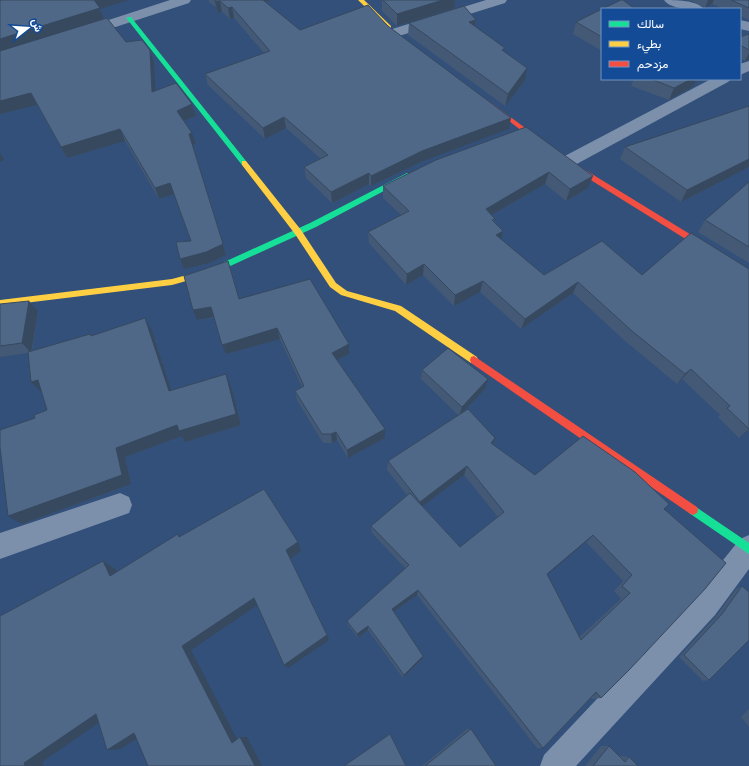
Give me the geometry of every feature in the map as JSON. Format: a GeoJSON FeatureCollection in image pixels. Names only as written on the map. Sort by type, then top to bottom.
{"type":"FeatureCollection","features":[{"type":"Feature","properties":{"kind":"street"},"geometry":{"type":"LineString","coordinates":[[68,37],[184,0]]}},
{"type":"Feature","properties":{"kind":"street"},"geometry":{"type":"LineString","coordinates":[[361,0],[399,37],[500,0]]}},
{"type":"Feature","properties":{"kind":"street"},"geometry":{"type":"LineString","coordinates":[[671,0],[693,8]]}},
{"type":"Feature","properties":{"kind":"street"},"geometry":{"type":"LineString","coordinates":[[129,18],[298,232],[333,285],[349,295],[370,299],[398,308],[749,548],[705,605],[555,766]]}},
{"type":"Feature","properties":{"kind":"street"},"geometry":{"type":"LineString","coordinates":[[566,162],[721,80]]}},
{"type":"Feature","properties":{"kind":"street"},"geometry":{"type":"LineString","coordinates":[[477,94],[566,162],[749,274]]}},
{"type":"Feature","properties":{"kind":"street"},"geometry":{"type":"LineString","coordinates":[[512,135],[526,130]]}},
{"type":"Feature","properties":{"kind":"street"},"geometry":{"type":"LineString","coordinates":[[0,302],[172,282],[215,270],[298,232],[421,170]]}},
{"type":"Feature","properties":{"kind":"street"},"geometry":{"type":"LineString","coordinates":[[0,546],[120,505]]}},
{"type":"Feature","properties":{"kind":"building"},"geometry":{"type":"Polygon","coordinates":[[[0,0],[94,0],[100,8],[0,39],[0,0]]]}},
{"type":"Feature","properties":{"kind":"building"},"geometry":{"type":"Polygon","coordinates":[[[215,0],[263,0],[300,30],[368,5],[388,26],[511,118],[422,151],[371,176],[369,173],[331,192],[304,167],[328,155],[284,117],[263,128],[205,74],[270,51],[232,7],[228,8],[220,1],[215,2],[215,0]]]}},
{"type":"Feature","properties":{"kind":"building"},"geometry":{"type":"Polygon","coordinates":[[[383,0],[443,0],[397,14],[383,0]]]}},
{"type":"Feature","properties":{"kind":"building"},"geometry":{"type":"Polygon","coordinates":[[[623,0],[634,8],[604,8],[623,0]]]}},
{"type":"Feature","properties":{"kind":"building"},"geometry":{"type":"Polygon","coordinates":[[[731,0],[749,0],[749,8],[731,0]]]}},
{"type":"Feature","properties":{"kind":"building"},"geometry":{"type":"Polygon","coordinates":[[[464,6],[476,20],[469,22],[505,48],[502,50],[527,68],[508,94],[409,23],[464,6]]]}},
{"type":"Feature","properties":{"kind":"building"},"geometry":{"type":"Polygon","coordinates":[[[601,10],[601,36],[576,22],[601,10]]]}},
{"type":"Feature","properties":{"kind":"building"},"geometry":{"type":"Polygon","coordinates":[[[107,18],[126,42],[142,40],[150,50],[152,92],[176,83],[192,104],[177,111],[192,133],[189,134],[223,244],[206,252],[180,259],[176,242],[191,241],[170,183],[155,188],[120,129],[61,147],[31,93],[0,101],[0,51],[107,18]]]}},
{"type":"Feature","properties":{"kind":"building"},"geometry":{"type":"Polygon","coordinates":[[[749,34],[749,50],[741,46],[741,37],[749,34]]]}},
{"type":"Feature","properties":{"kind":"building"},"geometry":{"type":"Polygon","coordinates":[[[654,80],[689,80],[674,88],[654,80]]]}},
{"type":"Feature","properties":{"kind":"building"},"geometry":{"type":"Polygon","coordinates":[[[749,106],[749,159],[687,190],[625,147],[749,106]]]}},
{"type":"Feature","properties":{"kind":"building"},"geometry":{"type":"Polygon","coordinates":[[[526,127],[593,176],[570,189],[549,172],[486,209],[495,219],[492,220],[503,231],[496,235],[544,275],[602,241],[642,275],[691,233],[749,269],[749,429],[727,408],[730,406],[691,369],[685,374],[632,331],[578,282],[525,319],[483,281],[455,295],[424,264],[407,274],[368,232],[409,211],[383,186],[436,160],[526,127]]]}},
{"type":"Feature","properties":{"kind":"building"},"geometry":{"type":"Polygon","coordinates":[[[749,182],[749,247],[705,220],[749,182]]]}},
{"type":"Feature","properties":{"kind":"building"},"geometry":{"type":"Polygon","coordinates":[[[228,261],[239,299],[310,279],[349,344],[332,353],[385,429],[347,450],[336,432],[331,434],[322,434],[295,391],[304,386],[277,328],[222,345],[211,307],[193,310],[184,276],[228,261]]]}},
{"type":"Feature","properties":{"kind":"building"},"geometry":{"type":"Polygon","coordinates":[[[29,301],[22,343],[0,346],[0,304],[29,301]]]}},
{"type":"Feature","properties":{"kind":"building"},"geometry":{"type":"Polygon","coordinates":[[[145,318],[169,391],[226,374],[236,414],[179,431],[177,425],[116,448],[122,475],[8,516],[0,447],[0,430],[35,418],[34,415],[47,410],[38,380],[31,382],[28,352],[90,334],[91,336],[145,318]]]}},
{"type":"Feature","properties":{"kind":"building"},"geometry":{"type":"Polygon","coordinates":[[[448,348],[488,379],[462,407],[422,370],[448,348]]]}},
{"type":"Feature","properties":{"kind":"building"},"geometry":{"type":"Polygon","coordinates":[[[468,409],[495,438],[491,443],[535,475],[583,436],[635,472],[669,504],[664,509],[726,563],[705,589],[631,668],[601,698],[596,692],[543,748],[418,590],[392,609],[423,656],[404,675],[368,626],[357,634],[347,621],[409,565],[371,526],[410,493],[460,547],[504,512],[467,466],[420,502],[388,461],[468,409]],[[593,535],[547,574],[581,640],[630,593],[622,586],[632,575],[593,535]]]}},
{"type":"Feature","properties":{"kind":"building"},"geometry":{"type":"Polygon","coordinates":[[[264,489],[298,542],[286,550],[327,635],[284,665],[254,598],[182,646],[232,743],[240,737],[255,766],[148,766],[134,733],[107,750],[96,714],[24,763],[25,766],[0,766],[0,616],[103,561],[110,576],[178,534],[179,537],[264,489]]]}},
{"type":"Feature","properties":{"kind":"building"},"geometry":{"type":"Polygon","coordinates":[[[742,586],[749,592],[749,640],[709,680],[684,655],[722,614],[742,586]]]}},
{"type":"Feature","properties":{"kind":"building"},"geometry":{"type":"Polygon","coordinates":[[[471,729],[496,766],[425,766],[471,729]]]}},
{"type":"Feature","properties":{"kind":"building"},"geometry":{"type":"Polygon","coordinates":[[[390,734],[406,766],[344,766],[390,734]]]}},
{"type":"Feature","properties":{"kind":"building"},"geometry":{"type":"Polygon","coordinates":[[[609,746],[625,762],[629,757],[638,766],[593,766],[609,746]]]}},
{"type":"Feature","properties":{"kind":"traffic: fast"},"geometry":{"type":"LineString","coordinates":[[129,18],[244,163]]}},
{"type":"Feature","properties":{"kind":"traffic: fast"},"geometry":{"type":"LineString","coordinates":[[225,265],[313,225],[410,175]]}},
{"type":"Feature","properties":{"kind":"traffic: fast"},"geometry":{"type":"LineString","coordinates":[[693,510],[749,549]]}},
{"type":"Feature","properties":{"kind":"traffic: slow"},"geometry":{"type":"LineString","coordinates":[[361,0],[389,27]]}},
{"type":"Feature","properties":{"kind":"traffic: slow"},"geometry":{"type":"LineString","coordinates":[[244,163],[298,232],[333,285],[344,293],[398,308],[474,360]]}},
{"type":"Feature","properties":{"kind":"traffic: slow"},"geometry":{"type":"LineString","coordinates":[[695,241],[749,274]]}},
{"type":"Feature","properties":{"kind":"traffic: slow"},"geometry":{"type":"LineString","coordinates":[[0,303],[172,282],[215,270],[225,265]]}},
{"type":"Feature","properties":{"kind":"traffic: jam"},"geometry":{"type":"LineString","coordinates":[[486,101],[567,162],[695,241]]}},
{"type":"Feature","properties":{"kind":"traffic: jam"},"geometry":{"type":"LineString","coordinates":[[474,360],[693,510]]}}]}
